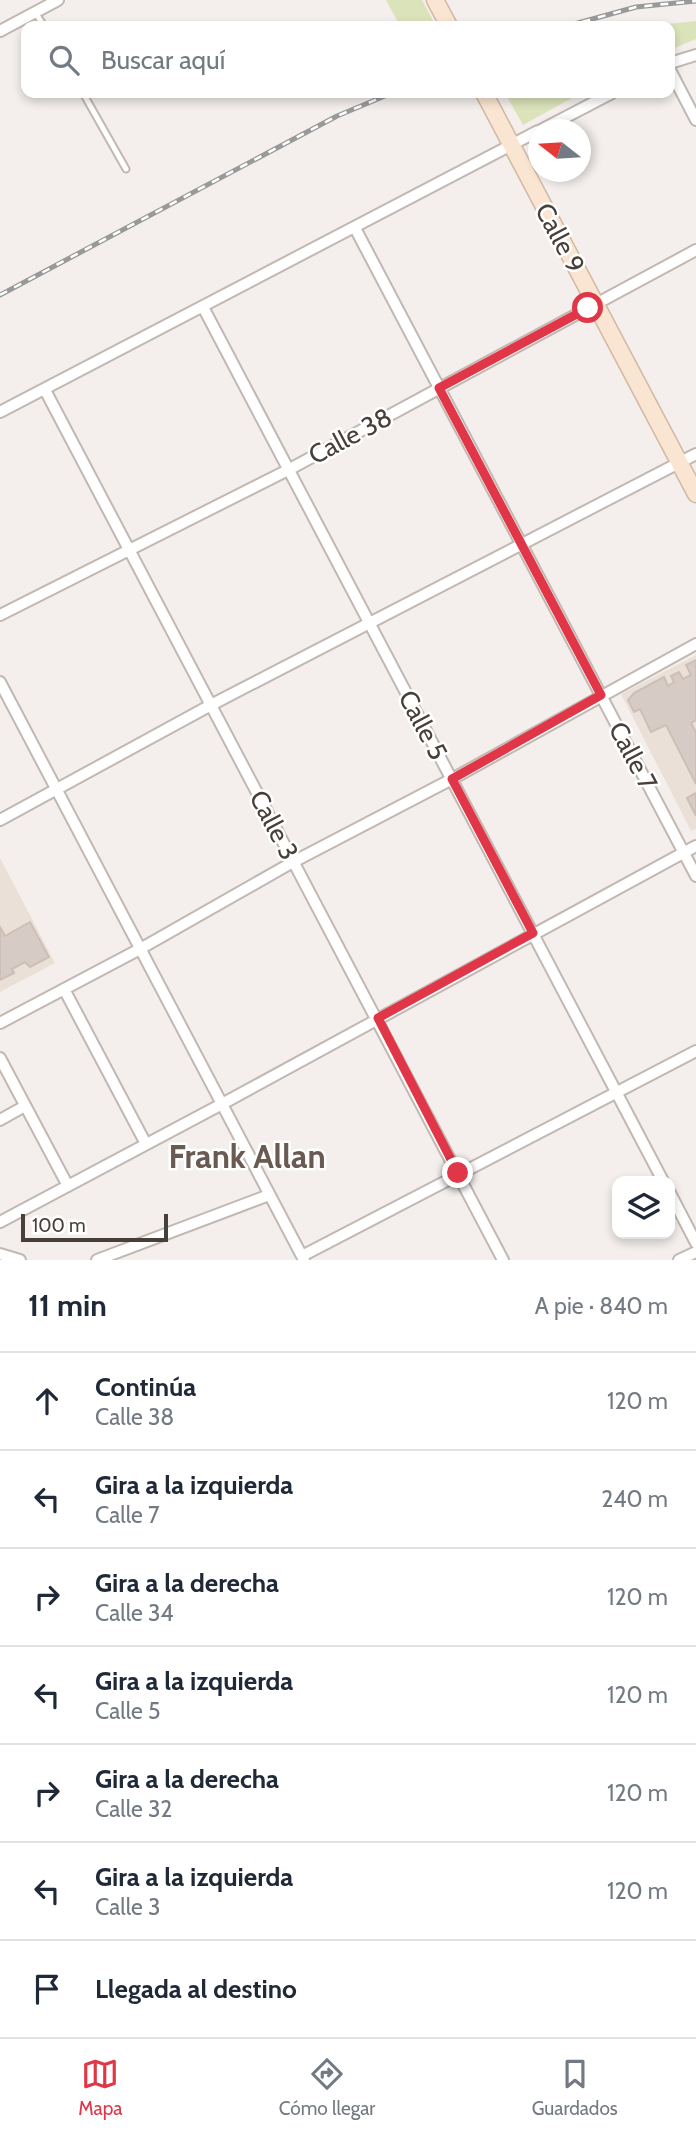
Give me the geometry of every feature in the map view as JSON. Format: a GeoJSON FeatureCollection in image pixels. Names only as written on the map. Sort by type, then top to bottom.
{"type":"FeatureCollection","features":[{"type":"Feature","properties":{"kind":"main road"},"geometry":{"type":"LineString","coordinates":[[435,0],[446,21]]}},
{"type":"Feature","properties":{"kind":"main road","name":"Calle 9"},"geometry":{"type":"LineString","coordinates":[[487,98],[696,494]]}},
{"type":"Feature","properties":{"kind":"street"},"geometry":{"type":"LineString","coordinates":[[0,31],[40,7],[58,0]]}},
{"type":"Feature","properties":{"kind":"street"},"geometry":{"type":"LineString","coordinates":[[675,61],[696,55]]}},
{"type":"Feature","properties":{"kind":"street"},"geometry":{"type":"LineString","coordinates":[[675,80],[696,120]]}},
{"type":"Feature","properties":{"kind":"street"},"geometry":{"type":"LineString","coordinates":[[561,119],[602,98]]}},
{"type":"Feature","properties":{"kind":"street"},"geometry":{"type":"LineString","coordinates":[[0,412],[528,136]]}},
{"type":"Feature","properties":{"kind":"street","name":"Calle 7"},"geometry":{"type":"LineString","coordinates":[[355,228],[696,876]]}},
{"type":"Feature","properties":{"kind":"street","name":"Calle 38"},"geometry":{"type":"LineString","coordinates":[[0,615],[288,470],[696,250]]}},
{"type":"Feature","properties":{"kind":"street","name":"Calle 5"},"geometry":{"type":"LineString","coordinates":[[203,307],[660,1176]]}},
{"type":"Feature","properties":{"kind":"street","name":"Calle 3"},"geometry":{"type":"LineString","coordinates":[[46,390],[503,1260]]}},
{"type":"Feature","properties":{"kind":"street"},"geometry":{"type":"LineString","coordinates":[[0,820],[211,705],[696,454]]}},
{"type":"Feature","properties":{"kind":"street"},"geometry":{"type":"LineString","coordinates":[[0,1023],[696,644]]}},
{"type":"Feature","properties":{"kind":"street"},"geometry":{"type":"LineString","coordinates":[[0,682],[303,1258],[458,1173],[696,1051]]}},
{"type":"Feature","properties":{"kind":"street"},"geometry":{"type":"LineString","coordinates":[[0,1222],[696,846]]}},
{"type":"Feature","properties":{"kind":"street"},"geometry":{"type":"LineString","coordinates":[[64,989],[146,1144]]}},
{"type":"Feature","properties":{"kind":"street"},"geometry":{"type":"LineString","coordinates":[[0,1058],[68,1186]]}},
{"type":"Feature","properties":{"kind":"street"},"geometry":{"type":"LineString","coordinates":[[0,1120],[25,1106]]}},
{"type":"Feature","properties":{"kind":"street"},"geometry":{"type":"LineString","coordinates":[[97,1260],[270,1195]]}},
{"type":"Feature","properties":{"kind":"street"},"geometry":{"type":"LineString","coordinates":[[675,1203],[696,1243]]}},
{"type":"Feature","properties":{"kind":"street"},"geometry":{"type":"LineString","coordinates":[[679,1260],[696,1252]]}},
{"type":"Feature","properties":{"kind":"street"},"geometry":{"type":"LineString","coordinates":[[0,1254],[20,1260]]}},
{"type":"Feature","properties":{"kind":"lane"},"geometry":{"type":"LineString","coordinates":[[86,98],[126,169]]}},
{"type":"Feature","properties":{"kind":"shaded area"},"geometry":{"type":"Polygon","coordinates":[[[696,655],[696,829],[691,831],[621,694],[696,655]]]}},
{"type":"Feature","properties":{"kind":"shaded area"},"geometry":{"type":"Polygon","coordinates":[[[0,858],[55,963],[0,992],[0,858]]]}},
{"type":"Feature","properties":{"kind":"green space"},"geometry":{"type":"Polygon","coordinates":[[[386,0],[422,0],[433,21],[397,21],[386,0]]]}},
{"type":"Feature","properties":{"kind":"green space"},"geometry":{"type":"Polygon","coordinates":[[[696,21],[696,39],[675,48],[675,23],[696,21]]]}},
{"type":"Feature","properties":{"kind":"green space"},"geometry":{"type":"Polygon","coordinates":[[[508,98],[572,98],[534,119],[528,119],[523,125],[508,98]]]}},
{"type":"Feature","properties":{"kind":"building"},"geometry":{"type":"Polygon","coordinates":[[[696,660],[696,720],[691,723],[696,732],[696,784],[666,725],[651,732],[640,709],[634,712],[628,700],[634,693],[664,677],[668,686],[674,682],[671,676],[679,672],[683,679],[691,675],[686,665],[696,660]]]}},
{"type":"Feature","properties":{"kind":"building"},"geometry":{"type":"Polygon","coordinates":[[[696,793],[696,816],[687,798],[696,793]]]}},
{"type":"Feature","properties":{"kind":"building"},"geometry":{"type":"Polygon","coordinates":[[[30,922],[49,957],[30,967],[25,962],[12,969],[14,973],[0,980],[0,927],[5,936],[30,922]]]}},
{"type":"Feature","properties":{"kind":"railway"},"geometry":{"type":"LineString","coordinates":[[585,21],[636,7],[696,1]]}},
{"type":"Feature","properties":{"kind":"railway"},"geometry":{"type":"LineString","coordinates":[[0,295],[337,116],[380,98]]}},
{"type":"Feature","properties":{"kind":"district","name":"Frank Allan"},"geometry":{"type":"Point","coordinates":[247,1156]}},
{"type":"Feature","properties":{"kind":"route"},"geometry":{"type":"LineString","coordinates":[[458,1173],[378,1018],[533,933],[452,779],[601,695],[439,388],[588,308]]}}]}
